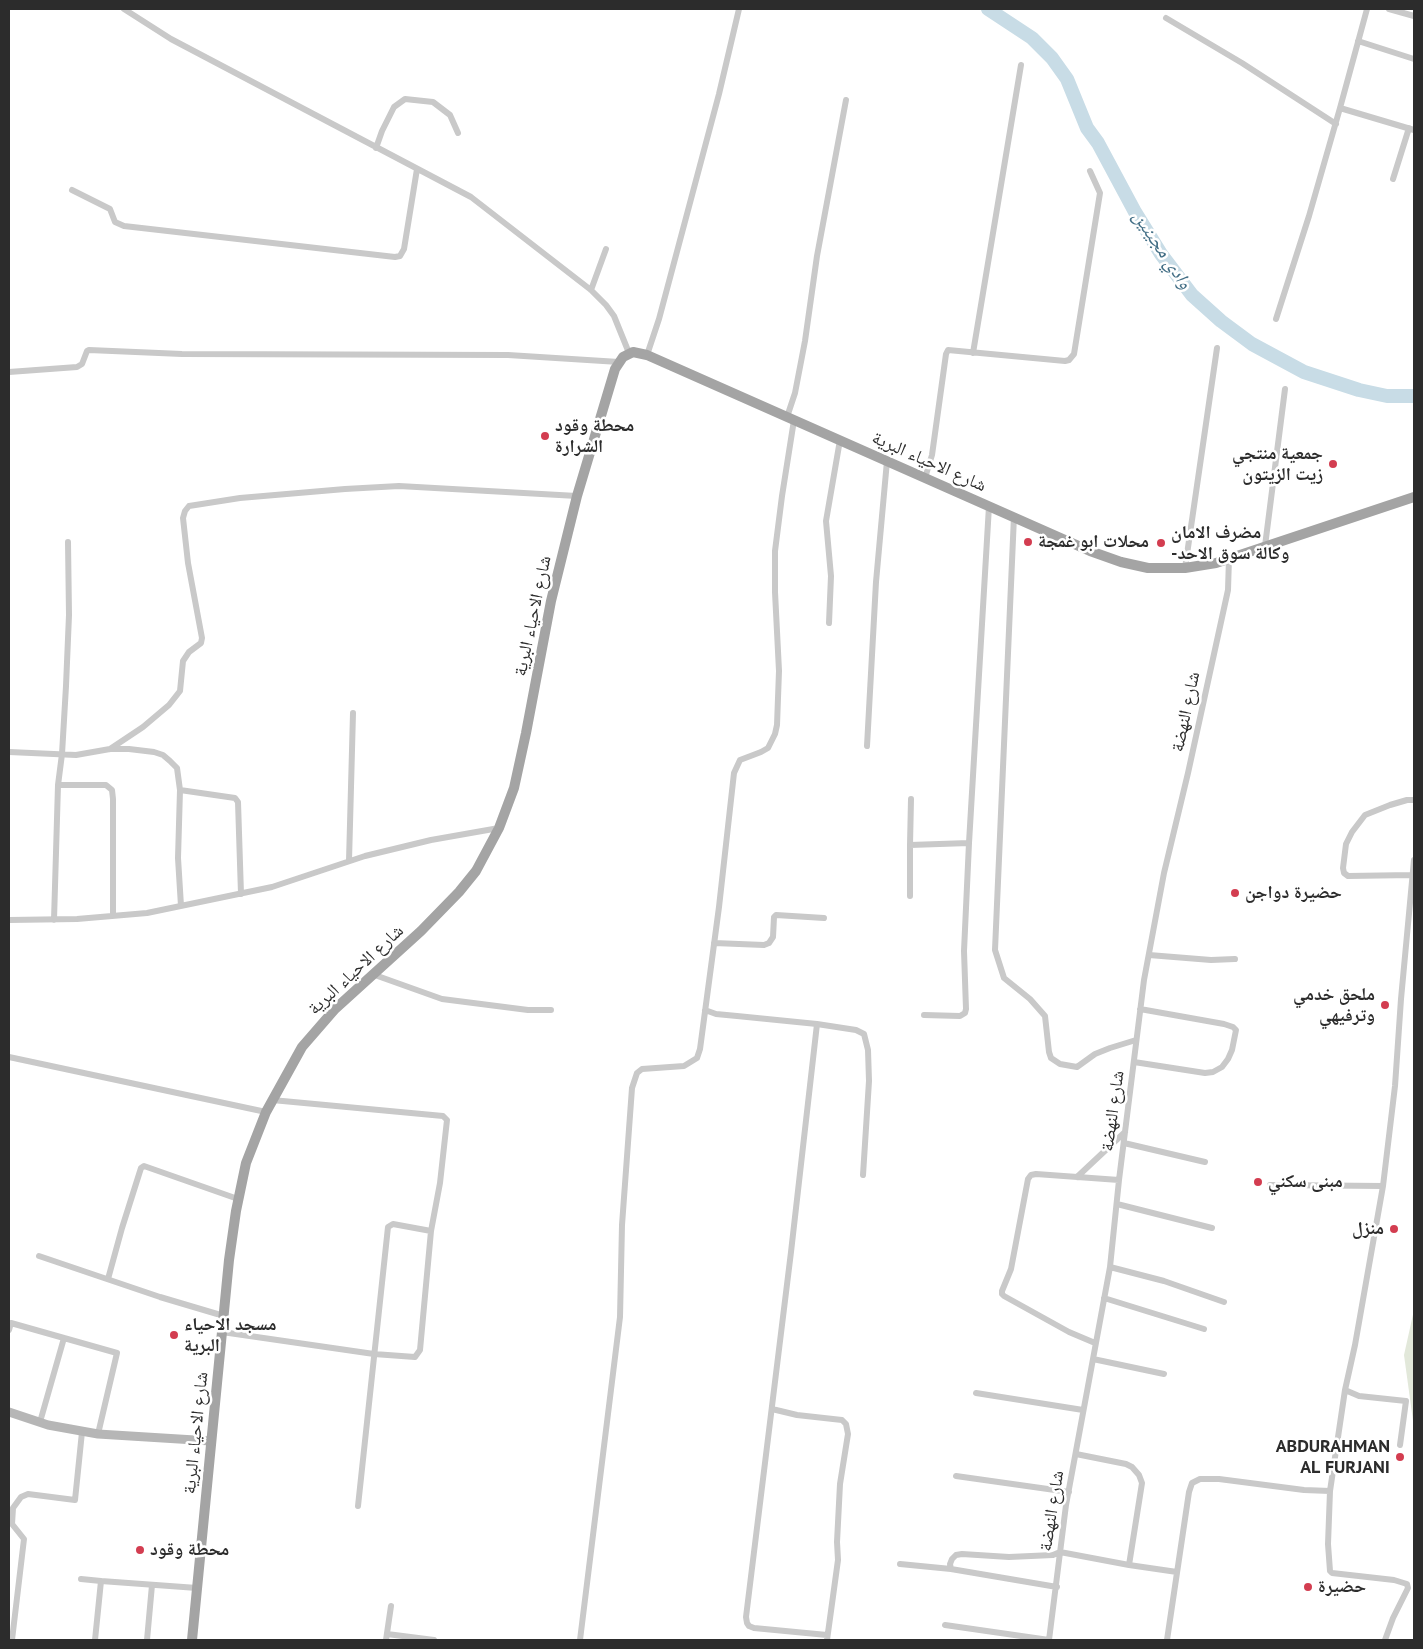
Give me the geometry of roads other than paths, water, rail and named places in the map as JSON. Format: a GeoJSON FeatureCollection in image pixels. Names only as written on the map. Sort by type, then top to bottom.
{"type":"FeatureCollection","features":[{"type":"Feature","properties":{"kind":"main road","name":"شارع الاحياء البرية"},"geometry":{"type":"LineString","coordinates":[[192,1640],[229,1260],[238,1199],[246,1163],[266,1112],[302,1047],[335,1009],[421,932],[459,892],[476,871],[499,828],[517,774],[551,601],[577,496],[615,369],[619,362],[629,353],[647,354],[1090,551],[1121,562],[1148,568],[1185,568],[1216,563],[1414,497]]}},
{"type":"Feature","properties":{"kind":"main road"},"geometry":{"type":"LineString","coordinates":[[9,1412],[82,1432],[211,1441]]}},
{"type":"Feature","properties":{"kind":"street"},"geometry":{"type":"LineString","coordinates":[[124,9],[171,39],[471,197],[591,290],[614,316],[629,353]]}},
{"type":"Feature","properties":{"kind":"street"},"geometry":{"type":"LineString","coordinates":[[647,354],[659,319],[719,94],[739,9]]}},
{"type":"Feature","properties":{"kind":"street"},"geometry":{"type":"LineString","coordinates":[[1276,318],[1336,124],[1367,9]]}},
{"type":"Feature","properties":{"kind":"street"},"geometry":{"type":"LineString","coordinates":[[1389,9],[1414,16]]}},
{"type":"Feature","properties":{"kind":"street"},"geometry":{"type":"LineString","coordinates":[[1166,18],[1336,124]]}},
{"type":"Feature","properties":{"kind":"street"},"geometry":{"type":"LineString","coordinates":[[1358,41],[1414,59]]}},
{"type":"Feature","properties":{"kind":"street"},"geometry":{"type":"LineString","coordinates":[[973,353],[1021,65]]}},
{"type":"Feature","properties":{"kind":"street"},"geometry":{"type":"LineString","coordinates":[[376,148],[394,107],[405,99],[433,102],[450,115],[458,132]]}},
{"type":"Feature","properties":{"kind":"street"},"geometry":{"type":"LineString","coordinates":[[580,1640],[620,1317],[622,1225],[634,1080],[637,1073],[648,1068],[684,1066],[697,1058],[700,1049],[714,943],[734,773],[740,760],[768,748],[777,725],[779,672],[775,551],[791,418],[846,100]]}},
{"type":"Feature","properties":{"kind":"street"},"geometry":{"type":"LineString","coordinates":[[1340,108],[1412,129],[1393,179]]}},
{"type":"Feature","properties":{"kind":"street"},"geometry":{"type":"LineString","coordinates":[[72,190],[110,209],[115,222],[124,226],[395,257],[400,256],[404,248],[417,169]]}},
{"type":"Feature","properties":{"kind":"street"},"geometry":{"type":"LineString","coordinates":[[925,478],[932,455],[948,350],[1066,361],[1071,358],[1075,348],[1100,193],[1090,171]]}},
{"type":"Feature","properties":{"kind":"street"},"geometry":{"type":"LineString","coordinates":[[591,290],[606,250]]}},
{"type":"Feature","properties":{"kind":"street"},"geometry":{"type":"LineString","coordinates":[[1185,568],[1217,348]]}},
{"type":"Feature","properties":{"kind":"street"},"geometry":{"type":"LineString","coordinates":[[9,372],[77,367],[82,364],[89,350],[182,354],[508,355],[619,362]]}},
{"type":"Feature","properties":{"kind":"street"},"geometry":{"type":"LineString","coordinates":[[1265,546],[1285,388]]}},
{"type":"Feature","properties":{"kind":"street"},"geometry":{"type":"LineString","coordinates":[[829,623],[831,576],[826,521],[840,440]]}},
{"type":"Feature","properties":{"kind":"street"},"geometry":{"type":"LineString","coordinates":[[867,746],[879,542],[887,461]]}},
{"type":"Feature","properties":{"kind":"street"},"geometry":{"type":"LineString","coordinates":[[110,749],[143,727],[169,705],[180,691],[182,661],[189,652],[201,643],[202,638],[188,563],[183,518],[189,506],[240,498],[399,486],[577,496]]}},
{"type":"Feature","properties":{"kind":"street"},"geometry":{"type":"LineString","coordinates":[[924,1015],[960,1016],[965,1013],[966,1009],[964,951],[989,506]]}},
{"type":"Feature","properties":{"kind":"street"},"geometry":{"type":"LineString","coordinates":[[1014,516],[995,950],[1004,978],[1016,986],[1045,1016],[1049,1052],[1051,1058],[1060,1064],[1077,1067],[1095,1054],[1136,1040]]}},
{"type":"Feature","properties":{"kind":"street"},"geometry":{"type":"LineString","coordinates":[[54,920],[58,784],[62,754],[69,615],[68,542]]}},
{"type":"Feature","properties":{"kind":"street","name":"شارع النهضة"},"geometry":{"type":"LineString","coordinates":[[1049,1640],[1069,1492],[1110,1267],[1118,1180],[1140,1008],[1166,864],[1228,590],[1229,558]]}},
{"type":"Feature","properties":{"kind":"street"},"geometry":{"type":"LineString","coordinates":[[349,861],[353,713]]}},
{"type":"Feature","properties":{"kind":"street"},"geometry":{"type":"LineString","coordinates":[[9,752],[76,755],[110,749],[146,750],[163,755],[177,768],[180,790],[178,858],[181,906]]}},
{"type":"Feature","properties":{"kind":"street"},"geometry":{"type":"LineString","coordinates":[[58,784],[106,786],[112,790],[113,916]]}},
{"type":"Feature","properties":{"kind":"street"},"geometry":{"type":"LineString","coordinates":[[180,790],[235,798],[238,802],[241,894]]}},
{"type":"Feature","properties":{"kind":"street"},"geometry":{"type":"LineString","coordinates":[[910,896],[911,799]]}},
{"type":"Feature","properties":{"kind":"street"},"geometry":{"type":"LineString","coordinates":[[1412,875],[1348,876],[1344,873],[1343,868],[1346,844],[1352,832],[1366,815],[1371,811],[1390,804],[1414,800]]}},
{"type":"Feature","properties":{"kind":"street"},"geometry":{"type":"LineString","coordinates":[[9,920],[54,920],[147,913],[272,887],[349,861],[431,840],[499,828]]}},
{"type":"Feature","properties":{"kind":"street"},"geometry":{"type":"LineString","coordinates":[[910,845],[969,843]]}},
{"type":"Feature","properties":{"kind":"street"},"geometry":{"type":"LineString","coordinates":[[1385,1640],[1393,1618],[1408,1588],[1407,1584],[1394,1580],[1332,1573],[1330,1571],[1328,1544],[1330,1491],[1345,1390],[1355,1345],[1383,1186],[1395,1086],[1414,860]]}},
{"type":"Feature","properties":{"kind":"street"},"geometry":{"type":"LineString","coordinates":[[714,943],[764,945],[772,941],[774,917],[776,915],[824,918]]}},
{"type":"Feature","properties":{"kind":"street"},"geometry":{"type":"LineString","coordinates":[[1149,955],[1211,960],[1235,959]]}},
{"type":"Feature","properties":{"kind":"street"},"geometry":{"type":"LineString","coordinates":[[372,974],[442,999],[528,1010],[551,1010]]}},
{"type":"Feature","properties":{"kind":"street"},"geometry":{"type":"LineString","coordinates":[[1134,1062],[1205,1073],[1213,1072],[1222,1067],[1228,1059],[1236,1030],[1224,1024],[1140,1008]]}},
{"type":"Feature","properties":{"kind":"street"},"geometry":{"type":"LineString","coordinates":[[705,1010],[723,1014],[817,1024],[860,1031],[864,1034],[867,1040],[869,1081],[863,1176]]}},
{"type":"Feature","properties":{"kind":"street"},"geometry":{"type":"LineString","coordinates":[[772,1409],[797,1415],[834,1418],[842,1420],[846,1424],[848,1434],[840,1484],[838,1560],[827,1638],[754,1628],[747,1622],[817,1024]]}},
{"type":"Feature","properties":{"kind":"street"},"geometry":{"type":"LineString","coordinates":[[9,1058],[266,1112]]}},
{"type":"Feature","properties":{"kind":"street"},"geometry":{"type":"LineString","coordinates":[[222,1332],[374,1354],[415,1357],[420,1350],[431,1231],[447,1120],[445,1117],[272,1100]]}},
{"type":"Feature","properties":{"kind":"street"},"geometry":{"type":"LineString","coordinates":[[1077,1177],[1125,1132]]}},
{"type":"Feature","properties":{"kind":"street"},"geometry":{"type":"LineString","coordinates":[[1124,1143],[1205,1162]]}},
{"type":"Feature","properties":{"kind":"street"},"geometry":{"type":"LineString","coordinates":[[108,1279],[141,1168],[144,1166],[238,1199]]}},
{"type":"Feature","properties":{"kind":"street"},"geometry":{"type":"LineString","coordinates":[[1095,1343],[1069,1332],[1002,1294],[1011,1269],[1028,1180],[1031,1175],[1118,1180]]}},
{"type":"Feature","properties":{"kind":"street"},"geometry":{"type":"LineString","coordinates":[[1270,1185],[1383,1186]]}},
{"type":"Feature","properties":{"kind":"street"},"geometry":{"type":"LineString","coordinates":[[1117,1204],[1212,1228]]}},
{"type":"Feature","properties":{"kind":"street"},"geometry":{"type":"LineString","coordinates":[[358,1506],[388,1228],[393,1224],[431,1231]]}},
{"type":"Feature","properties":{"kind":"street"},"geometry":{"type":"LineString","coordinates":[[39,1256],[160,1297],[224,1316]]}},
{"type":"Feature","properties":{"kind":"street"},"geometry":{"type":"LineString","coordinates":[[1110,1267],[1164,1281],[1224,1302]]}},
{"type":"Feature","properties":{"kind":"street"},"geometry":{"type":"LineString","coordinates":[[1104,1298],[1204,1328]]}},
{"type":"Feature","properties":{"kind":"street"},"geometry":{"type":"LineString","coordinates":[[9,1330],[11,1323],[117,1353],[98,1434]]}},
{"type":"Feature","properties":{"kind":"street"},"geometry":{"type":"LineString","coordinates":[[40,1422],[64,1338]]}},
{"type":"Feature","properties":{"kind":"street"},"geometry":{"type":"LineString","coordinates":[[1093,1359],[1164,1374]]}},
{"type":"Feature","properties":{"kind":"street"},"geometry":{"type":"LineString","coordinates":[[1345,1390],[1359,1396],[1406,1401],[1400,1445]]}},
{"type":"Feature","properties":{"kind":"street"},"geometry":{"type":"LineString","coordinates":[[976,1393],[1083,1410]]}},
{"type":"Feature","properties":{"kind":"street"},"geometry":{"type":"LineString","coordinates":[[12,1640],[24,1539],[12,1524],[13,1508],[21,1498],[28,1494],[75,1500],[82,1432]]}},
{"type":"Feature","properties":{"kind":"street"},"geometry":{"type":"LineString","coordinates":[[1076,1454],[1126,1464],[1132,1467],[1139,1475],[1142,1483],[1129,1566]]}},
{"type":"Feature","properties":{"kind":"street"},"geometry":{"type":"LineString","coordinates":[[956,1476],[1069,1492]]}},
{"type":"Feature","properties":{"kind":"street"},"geometry":{"type":"LineString","coordinates":[[1167,1640],[1189,1492],[1195,1480],[1219,1480],[1304,1490],[1330,1491]]}},
{"type":"Feature","properties":{"kind":"street"},"geometry":{"type":"LineString","coordinates":[[951,1570],[952,1559],[956,1555],[962,1554],[1009,1557],[1053,1555],[1060,1552],[1129,1566],[1177,1572]]}},
{"type":"Feature","properties":{"kind":"street"},"geometry":{"type":"LineString","coordinates":[[900,1564],[1057,1587]]}},
{"type":"Feature","properties":{"kind":"street"},"geometry":{"type":"LineString","coordinates":[[80,1578],[152,1586],[197,1588]]}},
{"type":"Feature","properties":{"kind":"street"},"geometry":{"type":"LineString","coordinates":[[95,1640],[100,1581]]}},
{"type":"Feature","properties":{"kind":"street"},"geometry":{"type":"LineString","coordinates":[[146,1640],[152,1586]]}},
{"type":"Feature","properties":{"kind":"street"},"geometry":{"type":"LineString","coordinates":[[391,1606],[387,1637],[434,1640]]}},
{"type":"Feature","properties":{"kind":"street"},"geometry":{"type":"LineString","coordinates":[[945,1625],[1049,1640]]}},
{"type":"Feature","properties":{"kind":"waterway","name":"وادي مجينين"},"geometry":{"type":"LineString","coordinates":[[988,9],[1032,38],[1052,58],[1067,79],[1087,128],[1098,143],[1135,212],[1161,254],[1192,295],[1221,321],[1252,344],[1304,372],[1359,390],[1387,396],[1414,396]]}},
{"type":"Feature","properties":{"kind":"place","name":"محطة وقود الشرارة"},"geometry":{"type":"Point","coordinates":[545,436]}},
{"type":"Feature","properties":{"kind":"place","name":"جمعية منتجي زيت الزيتون"},"geometry":{"type":"Point","coordinates":[1333,464]}},
{"type":"Feature","properties":{"kind":"place","name":"محلات ابو غمجة"},"geometry":{"type":"Point","coordinates":[1028,542]}},
{"type":"Feature","properties":{"kind":"place","name":"مضرف الامان -وكالة سوق الاحد"},"geometry":{"type":"Point","coordinates":[1161,543]}},
{"type":"Feature","properties":{"kind":"place","name":"حضيرة دواجن"},"geometry":{"type":"Point","coordinates":[1235,893]}},
{"type":"Feature","properties":{"kind":"place","name":"ملحق خدمي وترفيهي"},"geometry":{"type":"Point","coordinates":[1385,1005]}},
{"type":"Feature","properties":{"kind":"place","name":"مبنى سكني"},"geometry":{"type":"Point","coordinates":[1258,1182]}},
{"type":"Feature","properties":{"kind":"place","name":"منزل"},"geometry":{"type":"Point","coordinates":[1394,1229]}},
{"type":"Feature","properties":{"kind":"place","name":"مسجد الاحياء البرية"},"geometry":{"type":"Point","coordinates":[174,1335]}},
{"type":"Feature","properties":{"kind":"place","name":"ABDURAHMAN AL FURJANI"},"geometry":{"type":"Point","coordinates":[1400,1457]}},
{"type":"Feature","properties":{"kind":"place","name":"محطة وقود"},"geometry":{"type":"Point","coordinates":[140,1550]}},
{"type":"Feature","properties":{"kind":"place","name":"حضيرة"},"geometry":{"type":"Point","coordinates":[1308,1587]}}]}
